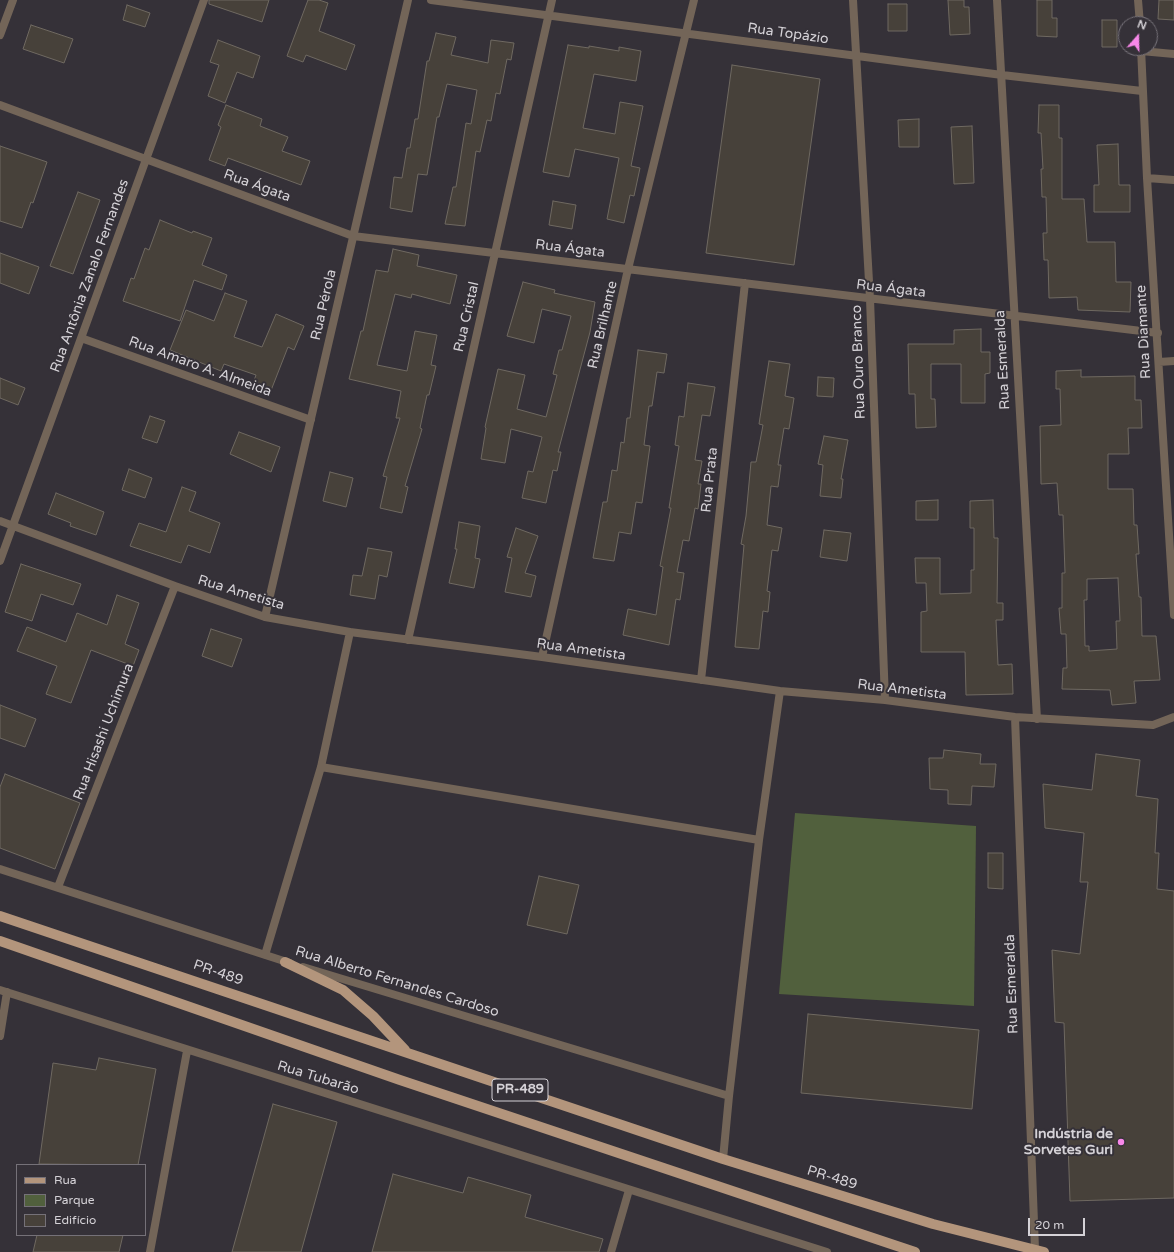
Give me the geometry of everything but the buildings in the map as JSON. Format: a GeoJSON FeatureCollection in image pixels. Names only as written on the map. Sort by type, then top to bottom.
{"type":"FeatureCollection","features":[{"type":"Feature","properties":{"kind":"main road","name":"PR-489"},"geometry":{"type":"LineString","coordinates":[[0,916],[723,1159],[933,1224],[1039,1251]]}},
{"type":"Feature","properties":{"kind":"main road","name":"PR-489"},"geometry":{"type":"LineString","coordinates":[[0,941],[400,1080],[915,1252]]}},
{"type":"Feature","properties":{"kind":"main road"},"geometry":{"type":"LineString","coordinates":[[285,962],[343,990],[373,1016],[407,1052]]}},
{"type":"Feature","properties":{"kind":"street"},"geometry":{"type":"LineString","coordinates":[[0,35],[13,0]]}},
{"type":"Feature","properties":{"kind":"street","name":"Rua Antônia Zanalo Fernandes"},"geometry":{"type":"LineString","coordinates":[[0,561],[204,0]]}},
{"type":"Feature","properties":{"kind":"street","name":"Rua Pérola"},"geometry":{"type":"LineString","coordinates":[[265,617],[408,0]]}},
{"type":"Feature","properties":{"kind":"street","name":"Rua Topázio"},"geometry":{"type":"LineString","coordinates":[[431,0],[1002,75],[1142,91]]}},
{"type":"Feature","properties":{"kind":"street","name":"Rua Cristal"},"geometry":{"type":"LineString","coordinates":[[408,640],[552,0]]}},
{"type":"Feature","properties":{"kind":"street","name":"Rua Brilhante"},"geometry":{"type":"LineString","coordinates":[[542,657],[628,269],[694,0]]}},
{"type":"Feature","properties":{"kind":"street","name":"Rua Ouro Branco"},"geometry":{"type":"LineString","coordinates":[[853,0],[870,299],[885,700]]}},
{"type":"Feature","properties":{"kind":"street","name":"Rua Esmeralda"},"geometry":{"type":"LineString","coordinates":[[997,0],[1037,719]]}},
{"type":"Feature","properties":{"kind":"street"},"geometry":{"type":"LineString","coordinates":[[1138,0],[1139,16]]}},
{"type":"Feature","properties":{"kind":"street"},"geometry":{"type":"LineString","coordinates":[[1158,52],[1174,54]]}},
{"type":"Feature","properties":{"kind":"street","name":"Rua Diamante"},"geometry":{"type":"LineString","coordinates":[[1141,56],[1147,178],[1171,535],[1174,615]]}},
{"type":"Feature","properties":{"kind":"street","name":"Rua Ágata"},"geometry":{"type":"LineString","coordinates":[[0,105],[353,236],[1014,317],[1158,333]]}},
{"type":"Feature","properties":{"kind":"street"},"geometry":{"type":"LineString","coordinates":[[1147,178],[1174,180]]}},
{"type":"Feature","properties":{"kind":"street","name":"Rua Prata"},"geometry":{"type":"LineString","coordinates":[[701,680],[745,283]]}},
{"type":"Feature","properties":{"kind":"street","name":"Rua Amaro A. Almeida"},"geometry":{"type":"LineString","coordinates":[[81,338],[311,420]]}},
{"type":"Feature","properties":{"kind":"street"},"geometry":{"type":"LineString","coordinates":[[1159,362],[1174,361]]}},
{"type":"Feature","properties":{"kind":"street","name":"Rua Ametista"},"geometry":{"type":"LineString","coordinates":[[0,521],[175,586],[265,617],[350,632],[542,657],[780,691],[885,700],[1016,717],[1153,725],[1174,717]]}},
{"type":"Feature","properties":{"kind":"street","name":"Rua Hisashi Uchimura"},"geometry":{"type":"LineString","coordinates":[[58,887],[175,586]]}},
{"type":"Feature","properties":{"kind":"street"},"geometry":{"type":"LineString","coordinates":[[265,955],[321,767],[350,632]]}},
{"type":"Feature","properties":{"kind":"street"},"geometry":{"type":"LineString","coordinates":[[723,1159],[759,840],[780,691]]}},
{"type":"Feature","properties":{"kind":"street","name":"Rua Esmeralda"},"geometry":{"type":"LineString","coordinates":[[1016,717],[1039,1251]]}},
{"type":"Feature","properties":{"kind":"street"},"geometry":{"type":"LineString","coordinates":[[321,767],[759,840]]}},
{"type":"Feature","properties":{"kind":"street","name":"Rua Alberto Fernandes Cardoso"},"geometry":{"type":"LineString","coordinates":[[0,869],[285,962],[729,1096]]}},
{"type":"Feature","properties":{"kind":"street"},"geometry":{"type":"LineString","coordinates":[[0,1036],[3,991]]}},
{"type":"Feature","properties":{"kind":"street","name":"Rua Tubarão"},"geometry":{"type":"LineString","coordinates":[[3,991],[187,1051],[827,1252]]}},
{"type":"Feature","properties":{"kind":"street"},"geometry":{"type":"LineString","coordinates":[[150,1252],[187,1051]]}},
{"type":"Feature","properties":{"kind":"street"},"geometry":{"type":"LineString","coordinates":[[610,1252],[629,1190]]}},
{"type":"Feature","properties":{"kind":"green space"},"geometry":{"type":"Polygon","coordinates":[[[795,813],[976,826],[974,1006],[779,994],[795,813]]]}},
{"type":"Feature","properties":{"kind":"place","name":"Indústria de Sorvetes Guri"},"geometry":{"type":"Point","coordinates":[1121,1142]}}]}
